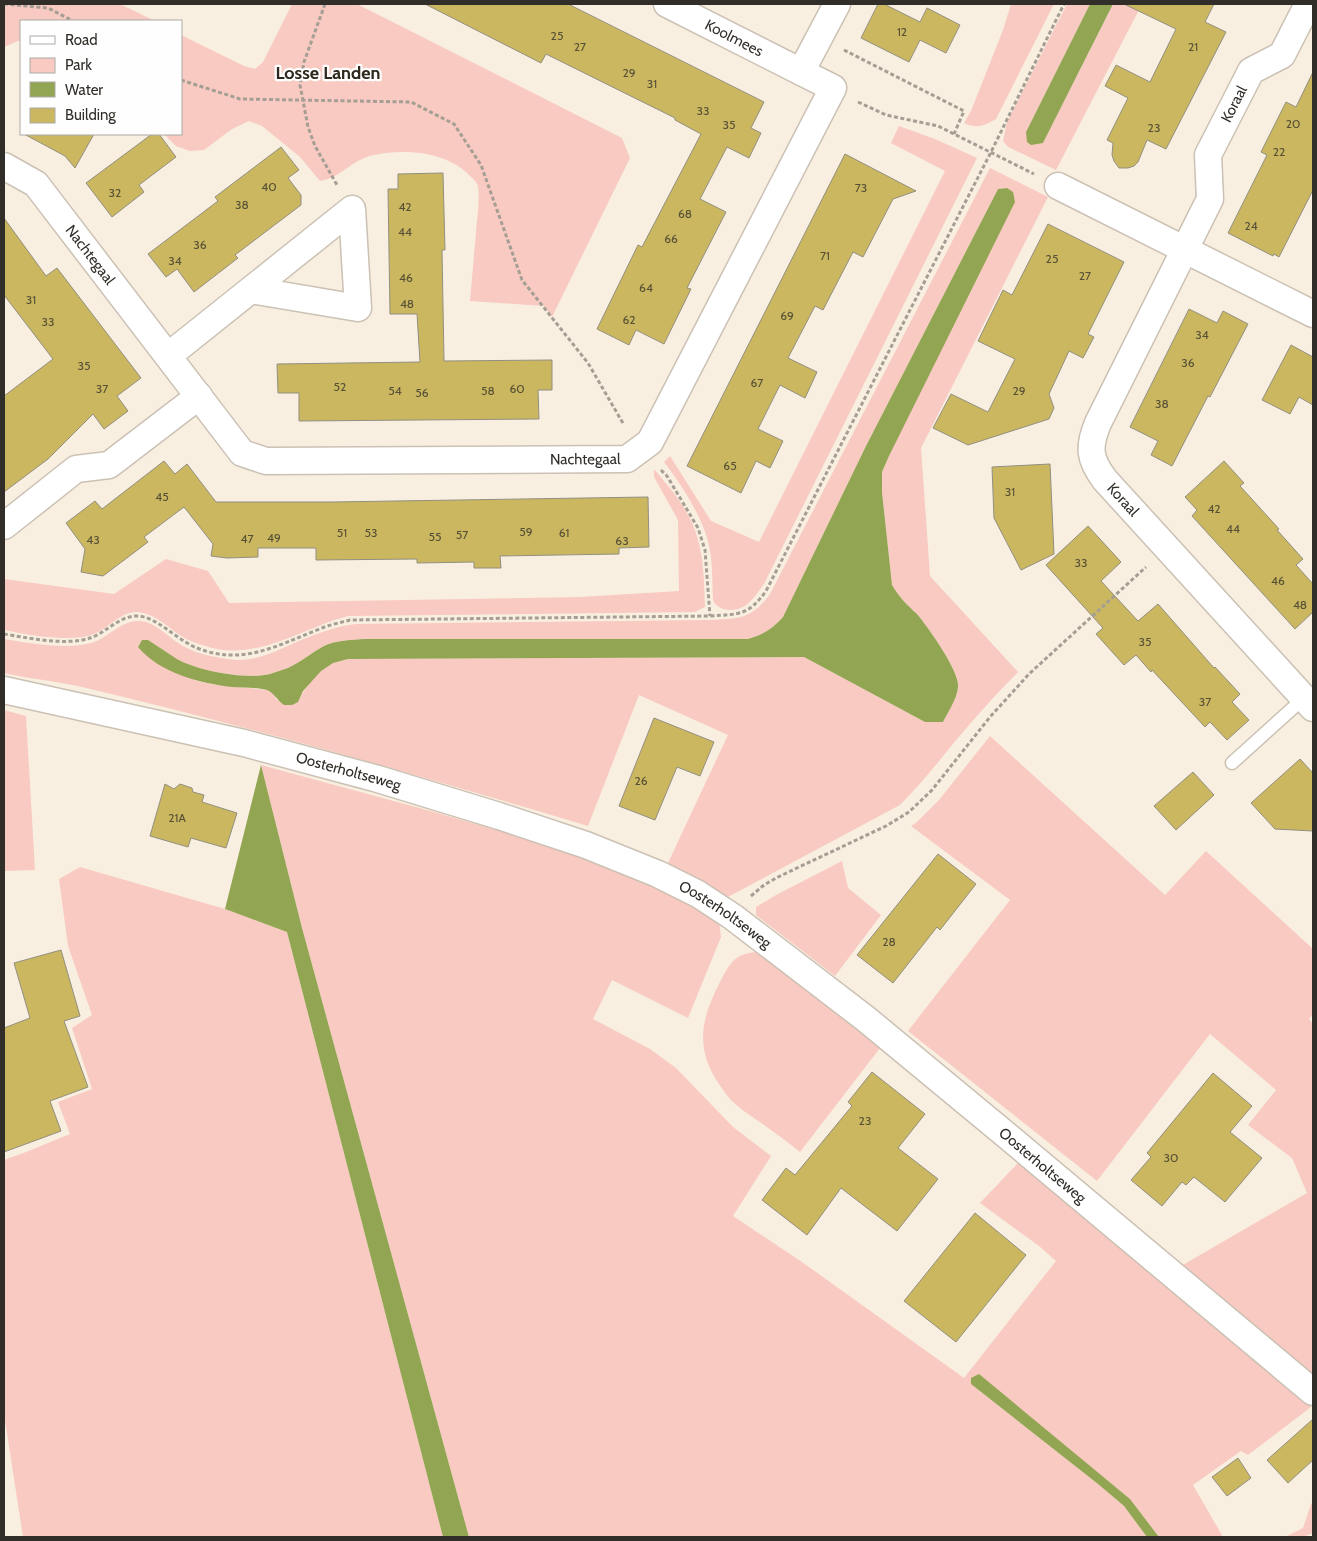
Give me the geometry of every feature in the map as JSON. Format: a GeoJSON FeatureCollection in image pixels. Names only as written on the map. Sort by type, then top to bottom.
{"type":"FeatureCollection","features":[{"type":"Feature","properties":{"kind":"street","name":"Koolmees"},"geometry":{"type":"LineString","coordinates":[[667,4],[801,72]]}},
{"type":"Feature","properties":{"kind":"street"},"geometry":{"type":"LineString","coordinates":[[833,88],[801,72],[837,4]]}},
{"type":"Feature","properties":{"kind":"street","name":"Koraal"},"geometry":{"type":"LineString","coordinates":[[1308,4],[1282,55],[1251,71],[1208,155],[1210,199],[1098,423],[1091,444],[1093,460],[1101,475],[1309,703]]}},
{"type":"Feature","properties":{"kind":"street","name":"Nachtegaal"},"geometry":{"type":"LineString","coordinates":[[4,166],[36,184],[242,453],[266,461],[627,459],[650,442],[833,88]]}},
{"type":"Feature","properties":{"kind":"street"},"geometry":{"type":"LineString","coordinates":[[1058,186],[1313,314]]}},
{"type":"Feature","properties":{"kind":"street"},"geometry":{"type":"LineString","coordinates":[[251,290],[358,308],[352,209]]}},
{"type":"Feature","properties":{"kind":"street"},"geometry":{"type":"LineString","coordinates":[[168,356],[352,209]]}},
{"type":"Feature","properties":{"kind":"street"},"geometry":{"type":"LineString","coordinates":[[4,526],[76,469],[109,465],[199,396]]}},
{"type":"Feature","properties":{"kind":"street","name":"Oosterholtseweg"},"geometry":{"type":"LineString","coordinates":[[4,690],[244,743],[378,779],[586,845],[658,874],[698,894],[733,917],[866,1019],[999,1128],[1313,1392]]}},
{"type":"Feature","properties":{"kind":"lane"},"geometry":{"type":"LineString","coordinates":[[1232,763],[1309,703]]}},
{"type":"Feature","properties":{"kind":"path"},"geometry":{"type":"LineString","coordinates":[[4,4],[48,8],[71,20]]}},
{"type":"Feature","properties":{"kind":"path"},"geometry":{"type":"LineString","coordinates":[[325,4],[301,74],[300,85],[308,127],[315,146],[325,167],[352,209]]}},
{"type":"Feature","properties":{"kind":"path"},"geometry":{"type":"LineString","coordinates":[[4,634],[35,640],[76,642],[100,634],[118,622],[137,616],[159,623],[180,640],[197,648],[215,654],[241,656],[266,650],[320,628],[350,620],[710,616],[742,612],[753,607],[766,591],[991,152],[1064,4]]}},
{"type":"Feature","properties":{"kind":"path"},"geometry":{"type":"LineString","coordinates":[[819,38],[964,111],[954,134]]}},
{"type":"Feature","properties":{"kind":"path"},"geometry":{"type":"LineString","coordinates":[[182,80],[240,99],[411,102],[454,124],[481,165],[522,280],[588,363],[639,450],[667,476],[698,528],[705,550],[710,616]]}},
{"type":"Feature","properties":{"kind":"path"},"geometry":{"type":"LineString","coordinates":[[833,88],[886,115],[938,126],[1058,186]]}},
{"type":"Feature","properties":{"kind":"path"},"geometry":{"type":"LineString","coordinates":[[733,917],[752,895],[764,885],[886,826],[909,812],[932,790],[990,717],[1029,674],[1167,547]]}},
{"type":"Feature","properties":{"kind":"green space"},"geometry":{"type":"Polygon","coordinates":[[[4,4],[120,4],[153,20],[20,20],[20,41],[4,47],[4,4]]]}},
{"type":"Feature","properties":{"kind":"green space"},"geometry":{"type":"Polygon","coordinates":[[[292,4],[357,4],[622,138],[630,158],[552,317],[544,306],[470,301],[479,198],[478,186],[461,168],[450,162],[424,154],[396,152],[363,158],[334,177],[320,181],[300,157],[262,126],[249,121],[232,129],[204,150],[190,151],[176,146],[165,135],[182,135],[182,35],[244,66],[255,69],[263,62],[292,4]]]}},
{"type":"Feature","properties":{"kind":"green space"},"geometry":{"type":"Polygon","coordinates":[[[1011,4],[1054,4],[996,119],[980,126],[969,125],[964,123],[971,111],[1003,30],[1011,4]]]}},
{"type":"Feature","properties":{"kind":"green space"},"geometry":{"type":"Polygon","coordinates":[[[1067,4],[1090,4],[1026,132],[1043,143],[1113,4],[1142,4],[1056,170],[1008,147],[1003,141],[1007,122],[1067,4]]]}},
{"type":"Feature","properties":{"kind":"green space"},"geometry":{"type":"Polygon","coordinates":[[[899,126],[935,139],[977,158],[764,584],[745,606],[731,610],[722,609],[713,600],[710,552],[702,525],[678,481],[664,462],[670,456],[711,521],[759,542],[945,171],[891,143],[899,126]]]}},
{"type":"Feature","properties":{"kind":"green space"},"geometry":{"type":"Polygon","coordinates":[[[990,168],[1048,197],[921,448],[930,576],[1018,672],[900,805],[726,898],[667,865],[728,735],[639,695],[588,826],[273,735],[82,687],[4,673],[4,639],[48,645],[81,645],[97,641],[120,626],[132,621],[151,624],[179,644],[197,652],[209,656],[245,660],[269,654],[328,630],[356,624],[729,619],[751,613],[770,594],[990,168]],[[1007,188],[998,189],[866,446],[783,617],[763,633],[748,639],[349,640],[324,646],[288,668],[260,676],[209,671],[177,659],[148,640],[142,641],[138,647],[197,681],[268,690],[277,700],[298,702],[316,674],[332,663],[348,659],[804,657],[925,722],[943,722],[956,696],[957,680],[949,661],[935,639],[892,585],[882,492],[882,472],[1007,188]]]}},
{"type":"Feature","properties":{"kind":"green space"},"geometry":{"type":"Polygon","coordinates":[[[654,469],[685,509],[699,543],[703,564],[705,607],[695,612],[348,616],[258,648],[240,650],[221,650],[202,645],[186,639],[156,618],[138,612],[126,614],[100,631],[85,637],[49,637],[4,630],[4,579],[114,594],[166,559],[208,571],[229,603],[580,597],[679,591],[678,520],[654,477],[654,469]]]}},
{"type":"Feature","properties":{"kind":"green space"},"geometry":{"type":"Polygon","coordinates":[[[4,710],[26,716],[35,870],[4,871],[4,710]]]}},
{"type":"Feature","properties":{"kind":"green space"},"geometry":{"type":"Polygon","coordinates":[[[990,736],[1165,895],[1206,851],[1313,949],[1313,1014],[1309,1019],[1313,1024],[1313,1376],[1181,1266],[1307,1193],[1292,1158],[1248,1125],[1276,1090],[1210,1034],[1097,1181],[908,1031],[1010,900],[911,826],[939,800],[990,736]]]}},
{"type":"Feature","properties":{"kind":"green space"},"geometry":{"type":"Polygon","coordinates":[[[261,765],[538,842],[662,888],[719,920],[721,937],[688,1018],[612,980],[593,1019],[650,1049],[676,1068],[733,1127],[771,1156],[733,1216],[802,1262],[964,1378],[1056,1261],[1039,1246],[980,1203],[1020,1161],[1217,1325],[1311,1407],[1248,1455],[1241,1451],[1193,1485],[1223,1537],[1159,1537],[1130,1499],[1107,1480],[971,1384],[1124,1506],[1147,1537],[469,1537],[302,928],[261,765]]]}},
{"type":"Feature","properties":{"kind":"green space"},"geometry":{"type":"Polygon","coordinates":[[[842,861],[848,888],[881,915],[835,976],[756,915],[756,907],[842,861]]]}},
{"type":"Feature","properties":{"kind":"green space"},"geometry":{"type":"Polygon","coordinates":[[[80,867],[225,909],[287,932],[443,1537],[23,1537],[4,1414],[4,1160],[70,1134],[58,1102],[92,1089],[72,1028],[92,1015],[68,946],[59,879],[80,867]]]}},
{"type":"Feature","properties":{"kind":"green space"},"geometry":{"type":"Polygon","coordinates":[[[757,952],[880,1048],[800,1152],[730,1099],[713,1074],[704,1048],[704,1023],[713,998],[729,966],[743,955],[757,952]]]}},
{"type":"Feature","properties":{"kind":"green space"},"geometry":{"type":"Polygon","coordinates":[[[1313,1502],[1313,1533],[1303,1537],[1285,1537],[1303,1528],[1313,1502]]]}},
{"type":"Feature","properties":{"kind":"water"},"geometry":{"type":"Polygon","coordinates":[[[1090,4],[1113,4],[1043,143],[1031,145],[1027,142],[1026,132],[1090,4]]]}},
{"type":"Feature","properties":{"kind":"water"},"geometry":{"type":"Polygon","coordinates":[[[1007,188],[1013,192],[1015,202],[882,472],[882,492],[892,585],[935,639],[949,661],[957,680],[956,696],[943,722],[925,722],[804,657],[348,659],[333,663],[321,671],[303,691],[298,702],[292,705],[284,705],[267,690],[206,683],[181,675],[157,664],[138,647],[142,640],[148,640],[177,659],[209,671],[260,676],[288,668],[324,646],[349,640],[748,639],[763,633],[783,617],[866,446],[998,189],[1007,188]]]}},
{"type":"Feature","properties":{"kind":"water"},"geometry":{"type":"Polygon","coordinates":[[[261,765],[302,928],[469,1537],[443,1537],[287,932],[225,909],[261,765]]]}},
{"type":"Feature","properties":{"kind":"water"},"geometry":{"type":"Polygon","coordinates":[[[979,1374],[1130,1499],[1159,1537],[1147,1537],[1124,1506],[971,1384],[971,1378],[979,1374]]]}},
{"type":"Feature","properties":{"kind":"building"},"geometry":{"type":"Polygon","coordinates":[[[425,4],[568,4],[764,102],[751,128],[761,133],[749,158],[727,147],[700,199],[726,212],[687,288],[691,289],[664,344],[636,330],[629,345],[597,329],[638,245],[642,247],[701,134],[675,120],[675,118],[546,54],[541,63],[425,4]]]}},
{"type":"Feature","properties":{"kind":"building"},"geometry":{"type":"Polygon","coordinates":[[[878,4],[884,4],[920,22],[927,8],[960,25],[946,53],[920,40],[909,62],[861,38],[878,4]]]}},
{"type":"Feature","properties":{"kind":"building"},"geometry":{"type":"Polygon","coordinates":[[[1124,4],[1214,4],[1205,22],[1226,32],[1166,149],[1147,140],[1138,162],[1134,166],[1119,168],[1112,155],[1113,143],[1107,140],[1128,98],[1105,86],[1116,65],[1150,82],[1176,29],[1124,4]]]}},
{"type":"Feature","properties":{"kind":"building"},"geometry":{"type":"Polygon","coordinates":[[[1313,72],[1313,190],[1279,257],[1274,254],[1273,256],[1228,233],[1267,155],[1261,152],[1286,102],[1296,107],[1313,72]]]}},
{"type":"Feature","properties":{"kind":"building"},"geometry":{"type":"Polygon","coordinates":[[[26,135],[93,135],[75,168],[65,156],[26,135]]]}},
{"type":"Feature","properties":{"kind":"building"},"geometry":{"type":"Polygon","coordinates":[[[151,135],[160,135],[176,157],[139,185],[144,192],[112,217],[86,183],[151,135]]]}},
{"type":"Feature","properties":{"kind":"building"},"geometry":{"type":"Polygon","coordinates":[[[281,147],[299,170],[288,178],[301,195],[301,205],[235,255],[238,258],[194,292],[177,269],[166,277],[148,254],[218,201],[215,197],[281,147]]]}},
{"type":"Feature","properties":{"kind":"building"},"geometry":{"type":"Polygon","coordinates":[[[845,154],[916,191],[893,199],[863,257],[853,252],[823,310],[815,306],[788,358],[817,372],[805,398],[780,385],[758,429],[783,441],[770,468],[756,461],[741,493],[687,466],[845,154]]]}},
{"type":"Feature","properties":{"kind":"building"},"geometry":{"type":"Polygon","coordinates":[[[443,173],[445,250],[442,250],[444,361],[552,360],[552,390],[538,390],[539,419],[299,421],[299,393],[278,393],[277,364],[420,362],[417,314],[390,314],[388,189],[398,189],[398,174],[443,173]]]}},
{"type":"Feature","properties":{"kind":"building"},"geometry":{"type":"Polygon","coordinates":[[[4,218],[46,276],[57,268],[141,378],[117,396],[128,411],[104,429],[93,414],[48,459],[4,492],[4,396],[53,359],[4,295],[4,218]]]}},
{"type":"Feature","properties":{"kind":"building"},"geometry":{"type":"Polygon","coordinates":[[[1048,224],[1124,262],[1088,334],[1094,337],[1083,358],[1069,351],[1049,394],[1054,408],[1049,419],[968,445],[933,428],[951,394],[988,412],[1015,359],[978,341],[1003,290],[1012,295],[1048,224]]]}},
{"type":"Feature","properties":{"kind":"building"},"geometry":{"type":"Polygon","coordinates":[[[1189,309],[1217,323],[1223,311],[1248,324],[1172,466],[1151,455],[1158,441],[1130,427],[1189,309]]]}},
{"type":"Feature","properties":{"kind":"building"},"geometry":{"type":"Polygon","coordinates":[[[1291,345],[1313,357],[1313,405],[1299,397],[1290,414],[1262,400],[1291,345]]]}},
{"type":"Feature","properties":{"kind":"building"},"geometry":{"type":"Polygon","coordinates":[[[164,461],[175,474],[187,464],[216,502],[648,497],[649,547],[619,548],[619,554],[500,556],[501,568],[474,568],[474,562],[417,563],[417,559],[316,560],[316,548],[258,548],[258,557],[227,558],[211,556],[213,544],[184,507],[144,537],[148,542],[103,576],[81,572],[85,549],[66,523],[95,501],[102,509],[164,461]]]}},
{"type":"Feature","properties":{"kind":"building"},"geometry":{"type":"Polygon","coordinates":[[[1224,461],[1244,483],[1240,486],[1303,559],[1296,565],[1313,584],[1313,612],[1295,629],[1192,516],[1197,510],[1185,497],[1224,461]]]}},
{"type":"Feature","properties":{"kind":"building"},"geometry":{"type":"Polygon","coordinates":[[[1050,464],[1054,554],[1021,570],[994,518],[992,467],[1050,464]]]}},
{"type":"Feature","properties":{"kind":"building"},"geometry":{"type":"Polygon","coordinates":[[[1088,526],[1121,562],[1101,581],[1138,621],[1158,604],[1214,668],[1240,694],[1232,702],[1249,720],[1227,740],[1210,722],[1205,727],[1136,655],[1124,665],[1096,634],[1103,628],[1046,565],[1088,526]]]}},
{"type":"Feature","properties":{"kind":"building"},"geometry":{"type":"Polygon","coordinates":[[[654,718],[714,742],[700,776],[677,767],[655,820],[619,806],[654,718]]]}},
{"type":"Feature","properties":{"kind":"building"},"geometry":{"type":"Polygon","coordinates":[[[1300,759],[1313,773],[1313,831],[1275,829],[1251,803],[1300,759]]]}},
{"type":"Feature","properties":{"kind":"building"},"geometry":{"type":"Polygon","coordinates":[[[1193,772],[1214,795],[1176,830],[1154,806],[1193,772]]]}},
{"type":"Feature","properties":{"kind":"building"},"geometry":{"type":"Polygon","coordinates":[[[165,784],[174,789],[180,784],[192,788],[193,792],[204,795],[202,802],[237,813],[226,848],[191,838],[188,847],[150,836],[165,784]]]}},
{"type":"Feature","properties":{"kind":"building"},"geometry":{"type":"Polygon","coordinates":[[[938,854],[976,884],[940,930],[937,927],[893,983],[857,955],[938,854]]]}},
{"type":"Feature","properties":{"kind":"building"},"geometry":{"type":"Polygon","coordinates":[[[61,950],[80,1016],[64,1021],[88,1087],[50,1101],[61,1131],[4,1152],[4,1028],[30,1018],[14,963],[61,950]]]}},
{"type":"Feature","properties":{"kind":"building"},"geometry":{"type":"Polygon","coordinates":[[[872,1072],[925,1114],[898,1148],[938,1179],[897,1231],[841,1188],[807,1235],[762,1200],[786,1168],[795,1175],[852,1106],[848,1102],[872,1072]]]}},
{"type":"Feature","properties":{"kind":"building"},"geometry":{"type":"Polygon","coordinates":[[[1213,1073],[1252,1106],[1230,1132],[1262,1158],[1225,1202],[1194,1177],[1186,1185],[1182,1182],[1162,1206],[1131,1180],[1151,1157],[1147,1153],[1213,1073]]]}},
{"type":"Feature","properties":{"kind":"building"},"geometry":{"type":"Polygon","coordinates":[[[975,1213],[1026,1255],[956,1342],[904,1301],[975,1213]]]}},
{"type":"Feature","properties":{"kind":"building"},"geometry":{"type":"Polygon","coordinates":[[[1313,1419],[1313,1460],[1288,1483],[1267,1460],[1313,1419]]]}},
{"type":"Feature","properties":{"kind":"building"},"geometry":{"type":"Polygon","coordinates":[[[1238,1458],[1251,1478],[1227,1496],[1212,1477],[1238,1458]]]}},
{"type":"Feature","properties":{"kind":"district","name":"Losse Landen"},"geometry":{"type":"Point","coordinates":[328,73]}}]}
